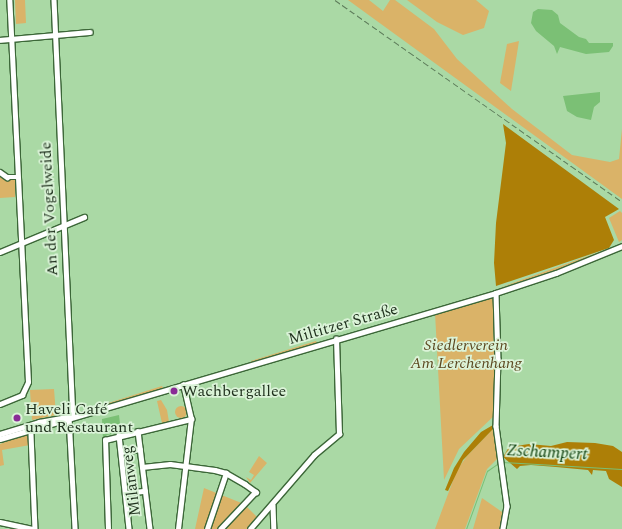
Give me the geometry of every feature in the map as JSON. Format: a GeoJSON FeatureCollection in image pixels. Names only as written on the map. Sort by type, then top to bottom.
{"type":"FeatureCollection","features":[{"type":"Feature","properties":{"kind":"street"},"geometry":{"type":"LineString","coordinates":[[0,404],[19,397],[28,385],[9,0]]}},
{"type":"Feature","properties":{"kind":"street","name":"An der Vogelweide"},"geometry":{"type":"LineString","coordinates":[[54,0],[54,36],[75,529]]}},
{"type":"Feature","properties":{"kind":"street"},"geometry":{"type":"LineString","coordinates":[[0,40],[90,32]]}},
{"type":"Feature","properties":{"kind":"street"},"geometry":{"type":"LineString","coordinates":[[0,172],[7,177],[18,177]]}},
{"type":"Feature","properties":{"kind":"street"},"geometry":{"type":"LineString","coordinates":[[0,252],[84,217]]}},
{"type":"Feature","properties":{"kind":"street","name":"Miltitzer Straße"},"geometry":{"type":"LineString","coordinates":[[0,439],[496,293],[556,273],[622,246]]}},
{"type":"Feature","properties":{"kind":"street"},"geometry":{"type":"LineString","coordinates":[[496,293],[498,359],[496,420],[508,511],[503,529]]}},
{"type":"Feature","properties":{"kind":"street"},"geometry":{"type":"LineString","coordinates":[[250,529],[309,461],[340,432],[336,339]]}},
{"type":"Feature","properties":{"kind":"street"},"geometry":{"type":"LineString","coordinates":[[178,529],[191,419],[183,385]]}},
{"type":"Feature","properties":{"kind":"street","name":"Miltitzer Straße"},"geometry":{"type":"LineString","coordinates":[[0,434],[39,422],[71,417]]}},
{"type":"Feature","properties":{"kind":"street"},"geometry":{"type":"LineString","coordinates":[[108,529],[103,443],[107,437],[191,419]]}},
{"type":"Feature","properties":{"kind":"street","name":"Milanweg"},"geometry":{"type":"LineString","coordinates":[[138,431],[150,529]]}},
{"type":"Feature","properties":{"kind":"street"},"geometry":{"type":"LineString","coordinates":[[31,434],[35,529]]}},
{"type":"Feature","properties":{"kind":"street"},"geometry":{"type":"LineString","coordinates":[[119,435],[129,529]]}},
{"type":"Feature","properties":{"kind":"street"},"geometry":{"type":"LineString","coordinates":[[120,452],[140,449]]}},
{"type":"Feature","properties":{"kind":"street"},"geometry":{"type":"LineString","coordinates":[[142,467],[170,464],[226,473],[256,492],[221,529]]}},
{"type":"Feature","properties":{"kind":"street"},"geometry":{"type":"LineString","coordinates":[[207,529],[226,473]]}},
{"type":"Feature","properties":{"kind":"street"},"geometry":{"type":"LineString","coordinates":[[125,493],[145,491]]}},
{"type":"Feature","properties":{"kind":"street"},"geometry":{"type":"LineString","coordinates":[[272,505],[274,529]]}},
{"type":"Feature","properties":{"kind":"street"},"geometry":{"type":"LineString","coordinates":[[0,522],[32,529]]}},
{"type":"Feature","properties":{"kind":"green space"},"geometry":{"type":"Polygon","coordinates":[[[15,0],[25,0],[26,23],[16,24],[15,0]]]}},
{"type":"Feature","properties":{"kind":"green space"},"geometry":{"type":"Polygon","coordinates":[[[348,0],[369,0],[383,11],[390,0],[395,0],[434,29],[457,59],[512,109],[572,155],[610,162],[619,159],[622,129],[622,199],[348,0]]]}},
{"type":"Feature","properties":{"kind":"green space"},"geometry":{"type":"Polygon","coordinates":[[[407,0],[476,0],[489,11],[484,28],[463,35],[437,22],[407,0]]]}},
{"type":"Feature","properties":{"kind":"green space"},"geometry":{"type":"Polygon","coordinates":[[[519,41],[511,91],[500,83],[507,44],[519,41]]]}},
{"type":"Feature","properties":{"kind":"green space"},"geometry":{"type":"Polygon","coordinates":[[[0,174],[7,179],[15,180],[15,197],[0,198],[0,174]]]}},
{"type":"Feature","properties":{"kind":"green space"},"geometry":{"type":"Polygon","coordinates":[[[620,211],[622,213],[622,240],[619,242],[609,218],[620,211]]]}},
{"type":"Feature","properties":{"kind":"green space"},"geometry":{"type":"Polygon","coordinates":[[[605,250],[609,250],[555,272],[499,288],[605,250]]]}},
{"type":"Feature","properties":{"kind":"green space","name":"Siedlerverein Am Lerchenhang"},"geometry":{"type":"Polygon","coordinates":[[[493,297],[495,415],[459,449],[444,480],[435,313],[493,297]]]}},
{"type":"Feature","properties":{"kind":"green space"},"geometry":{"type":"Polygon","coordinates":[[[386,327],[387,330],[385,328],[340,342],[342,434],[321,451],[298,478],[315,456],[340,435],[338,342],[386,327]]]}},
{"type":"Feature","properties":{"kind":"green space"},"geometry":{"type":"Polygon","coordinates":[[[316,341],[317,343],[251,362],[251,361],[316,341]]]}},
{"type":"Feature","properties":{"kind":"green space"},"geometry":{"type":"Polygon","coordinates":[[[162,386],[163,388],[101,407],[102,405],[162,386]]]}},
{"type":"Feature","properties":{"kind":"green space"},"geometry":{"type":"Polygon","coordinates":[[[54,389],[56,415],[32,420],[30,390],[54,389]]]}},
{"type":"Feature","properties":{"kind":"green space"},"geometry":{"type":"Polygon","coordinates":[[[161,400],[167,410],[169,422],[162,423],[157,401],[161,400]]]}},
{"type":"Feature","properties":{"kind":"green space"},"geometry":{"type":"Polygon","coordinates":[[[179,406],[183,406],[187,412],[183,418],[179,418],[175,414],[175,410],[179,406]]]}},
{"type":"Feature","properties":{"kind":"green space"},"geometry":{"type":"Polygon","coordinates":[[[494,428],[499,457],[487,469],[465,529],[435,529],[457,470],[467,456],[494,428]]]}},
{"type":"Feature","properties":{"kind":"green space"},"geometry":{"type":"Polygon","coordinates":[[[29,433],[30,445],[2,450],[4,465],[0,466],[0,444],[29,433]]]}},
{"type":"Feature","properties":{"kind":"green space"},"geometry":{"type":"Polygon","coordinates":[[[259,456],[267,463],[250,483],[246,477],[251,480],[254,475],[249,472],[259,456]]]}},
{"type":"Feature","properties":{"kind":"green space"},"geometry":{"type":"Polygon","coordinates":[[[204,488],[244,504],[258,518],[247,529],[195,529],[204,488]]]}},
{"type":"Feature","properties":{"kind":"green space"},"geometry":{"type":"Polygon","coordinates":[[[482,498],[505,514],[501,529],[473,529],[482,498]]]}},
{"type":"Feature","properties":{"kind":"shaded area"},"geometry":{"type":"Polygon","coordinates":[[[538,9],[552,10],[558,15],[560,23],[579,37],[586,39],[589,43],[613,43],[613,46],[609,52],[586,54],[560,47],[557,54],[554,46],[536,31],[531,23],[533,12],[538,9]]]}},
{"type":"Feature","properties":{"kind":"shaded area"},"geometry":{"type":"Polygon","coordinates":[[[600,92],[600,102],[594,107],[591,120],[577,117],[567,111],[563,96],[600,92]]]}},
{"type":"Feature","properties":{"kind":"shaded area"},"geometry":{"type":"Polygon","coordinates":[[[503,124],[619,209],[605,217],[614,240],[609,248],[496,286],[494,263],[496,223],[506,143],[503,124]]]}},
{"type":"Feature","properties":{"kind":"shaded area"},"geometry":{"type":"Polygon","coordinates":[[[119,415],[121,432],[107,435],[103,439],[102,419],[119,415]]]}},
{"type":"Feature","properties":{"kind":"shaded area"},"geometry":{"type":"Polygon","coordinates":[[[493,425],[494,428],[463,460],[448,491],[445,490],[454,468],[464,452],[481,432],[493,425]]]}},
{"type":"Feature","properties":{"kind":"shaded area"},"geometry":{"type":"Polygon","coordinates":[[[567,442],[595,443],[613,446],[622,452],[622,487],[609,479],[606,471],[593,470],[592,475],[588,470],[531,465],[520,466],[517,469],[503,457],[509,447],[529,444],[551,446],[567,442]]]}},
{"type":"Feature","properties":{"kind":"waterway","name":"Zschampert"},"geometry":{"type":"LineString","coordinates":[[466,529],[487,471],[500,462]]}},
{"type":"Feature","properties":{"kind":"waterway","name":"Zschampert"},"geometry":{"type":"LineString","coordinates":[[503,462],[622,469]]}},
{"type":"Feature","properties":{"kind":"railway"},"geometry":{"type":"LineString","coordinates":[[335,0],[622,202]]}},
{"type":"Feature","properties":{"kind":"place","name":"Wachbergallee"},"geometry":{"type":"Point","coordinates":[174,391]}},
{"type":"Feature","properties":{"kind":"place","name":"Haveli Café und Restaurant"},"geometry":{"type":"Point","coordinates":[17,418]}}]}
